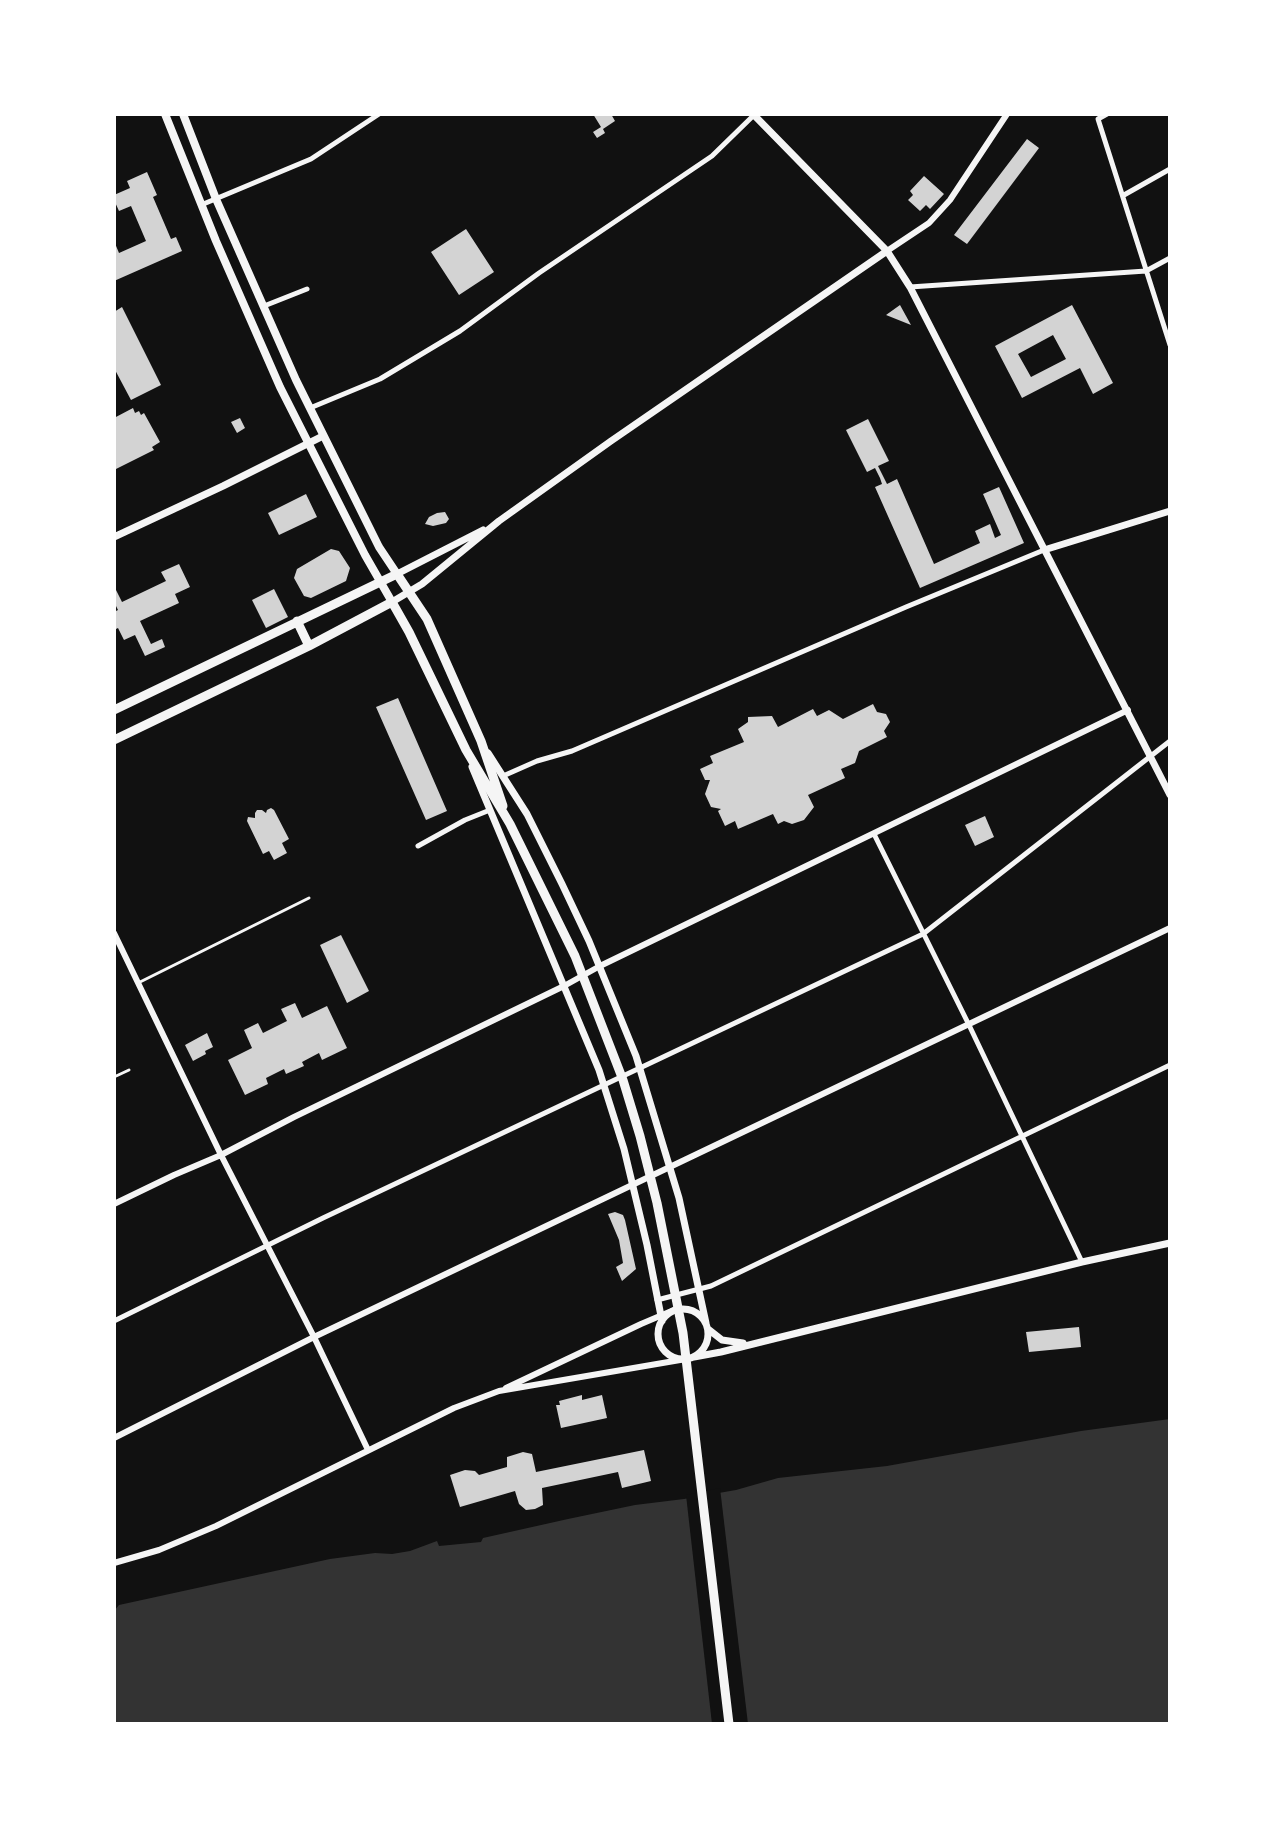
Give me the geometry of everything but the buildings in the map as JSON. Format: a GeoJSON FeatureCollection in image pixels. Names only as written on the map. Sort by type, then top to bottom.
{"type":"FeatureCollection","features":[{"type":"Feature","properties":{"kind":"highway"},"geometry":{"type":"LineString","coordinates":[[114,710],[397,574],[427,619],[481,741],[510,824]]}},
{"type":"Feature","properties":{"kind":"highway"},"geometry":{"type":"LineString","coordinates":[[114,740],[309,646],[392,602],[466,750],[510,824],[575,956],[627,1094],[657,1203],[683,1333],[729,1724]]}},
{"type":"Feature","properties":{"kind":"highway"},"geometry":{"type":"LineString","coordinates":[[297,621],[309,646]]}},
{"type":"Feature","properties":{"kind":"main road"},"geometry":{"type":"LineString","coordinates":[[165,114],[274,374],[392,602],[440,570],[499,521],[611,441],[887,251]]}},
{"type":"Feature","properties":{"kind":"main road"},"geometry":{"type":"LineString","coordinates":[[183,114],[216,199],[309,408],[379,547],[397,574],[499,521]]}},
{"type":"Feature","properties":{"kind":"main road"},"geometry":{"type":"LineString","coordinates":[[754,114],[887,251],[910,287],[1170,795]]}},
{"type":"Feature","properties":{"kind":"main road"},"geometry":{"type":"LineString","coordinates":[[114,537],[323,436]]}},
{"type":"Feature","properties":{"kind":"main road"},"geometry":{"type":"LineString","coordinates":[[1044,550],[1170,511]]}},
{"type":"Feature","properties":{"kind":"main road"},"geometry":{"type":"LineString","coordinates":[[481,741],[527,814],[583,927],[641,1069],[679,1198],[707,1326],[709,1338],[706,1346],[690,1358]]}},
{"type":"Feature","properties":{"kind":"main road"},"geometry":{"type":"LineString","coordinates":[[466,750],[599,1070],[624,1149],[647,1245],[661,1318],[660,1345],[671,1356],[690,1358],[721,1352],[1170,1243]]}},
{"type":"Feature","properties":{"kind":"main road"},"geometry":{"type":"LineString","coordinates":[[661,1318],[674,1310],[691,1310],[702,1317],[722,1340],[757,1342]]}},
{"type":"Feature","properties":{"kind":"street"},"geometry":{"type":"LineString","coordinates":[[201,205],[311,159],[379,114]]}},
{"type":"Feature","properties":{"kind":"street"},"geometry":{"type":"LineString","coordinates":[[309,408],[380,379],[460,331],[539,273],[712,156],[754,114]]}},
{"type":"Feature","properties":{"kind":"street"},"geometry":{"type":"LineString","coordinates":[[887,251],[929,223],[950,200],[1007,114]]}},
{"type":"Feature","properties":{"kind":"street"},"geometry":{"type":"LineString","coordinates":[[1107,114],[1098,119],[1170,345]]}},
{"type":"Feature","properties":{"kind":"street"},"geometry":{"type":"LineString","coordinates":[[1124,195],[1170,169]]}},
{"type":"Feature","properties":{"kind":"street"},"geometry":{"type":"LineString","coordinates":[[910,287],[1146,271],[1170,258]]}},
{"type":"Feature","properties":{"kind":"street"},"geometry":{"type":"LineString","coordinates":[[263,306],[307,289]]}},
{"type":"Feature","properties":{"kind":"street"},"geometry":{"type":"LineString","coordinates":[[503,776],[537,761],[572,751],[1044,550]]}},
{"type":"Feature","properties":{"kind":"street"},"geometry":{"type":"LineString","coordinates":[[114,1204],[221,1155],[600,966],[1128,710]]}},
{"type":"Feature","properties":{"kind":"street"},"geometry":{"type":"LineString","coordinates":[[114,1321],[323,1218],[923,934],[1170,741]]}},
{"type":"Feature","properties":{"kind":"street"},"geometry":{"type":"LineString","coordinates":[[418,846],[490,810]]}},
{"type":"Feature","properties":{"kind":"street"},"geometry":{"type":"LineString","coordinates":[[874,834],[1082,1262]]}},
{"type":"Feature","properties":{"kind":"street"},"geometry":{"type":"LineString","coordinates":[[114,1438],[314,1337],[1170,928]]}},
{"type":"Feature","properties":{"kind":"street"},"geometry":{"type":"LineString","coordinates":[[114,933],[368,1450]]}},
{"type":"Feature","properties":{"kind":"street"},"geometry":{"type":"LineString","coordinates":[[657,1300],[711,1286],[1170,1065]]}},
{"type":"Feature","properties":{"kind":"street"},"geometry":{"type":"LineString","coordinates":[[114,1563],[159,1550],[216,1526],[454,1408],[661,1318]]}},
{"type":"Feature","properties":{"kind":"street"},"geometry":{"type":"LineString","coordinates":[[499,1391],[690,1358]]}},
{"type":"Feature","properties":{"kind":"lane"},"geometry":{"type":"LineString","coordinates":[[137,984],[309,898]]}},
{"type":"Feature","properties":{"kind":"lane"},"geometry":{"type":"LineString","coordinates":[[114,1077],[129,1070]]}},
{"type":"Feature","properties":{"kind":"shaded area"},"geometry":{"type":"Polygon","coordinates":[[[1170,1419],[1170,1724],[114,1724],[114,1611],[119,1605],[330,1559],[410,1551],[437,1541],[439,1546],[481,1542],[483,1538],[568,1519],[736,1490],[778,1478],[887,1466],[1081,1431],[1170,1419]]]}},
{"type":"Feature","properties":{"kind":"pier"},"geometry":{"type":"Polygon","coordinates":[[[720,1488],[748,1724],[712,1724],[686,1495],[720,1488]]]}}]}
